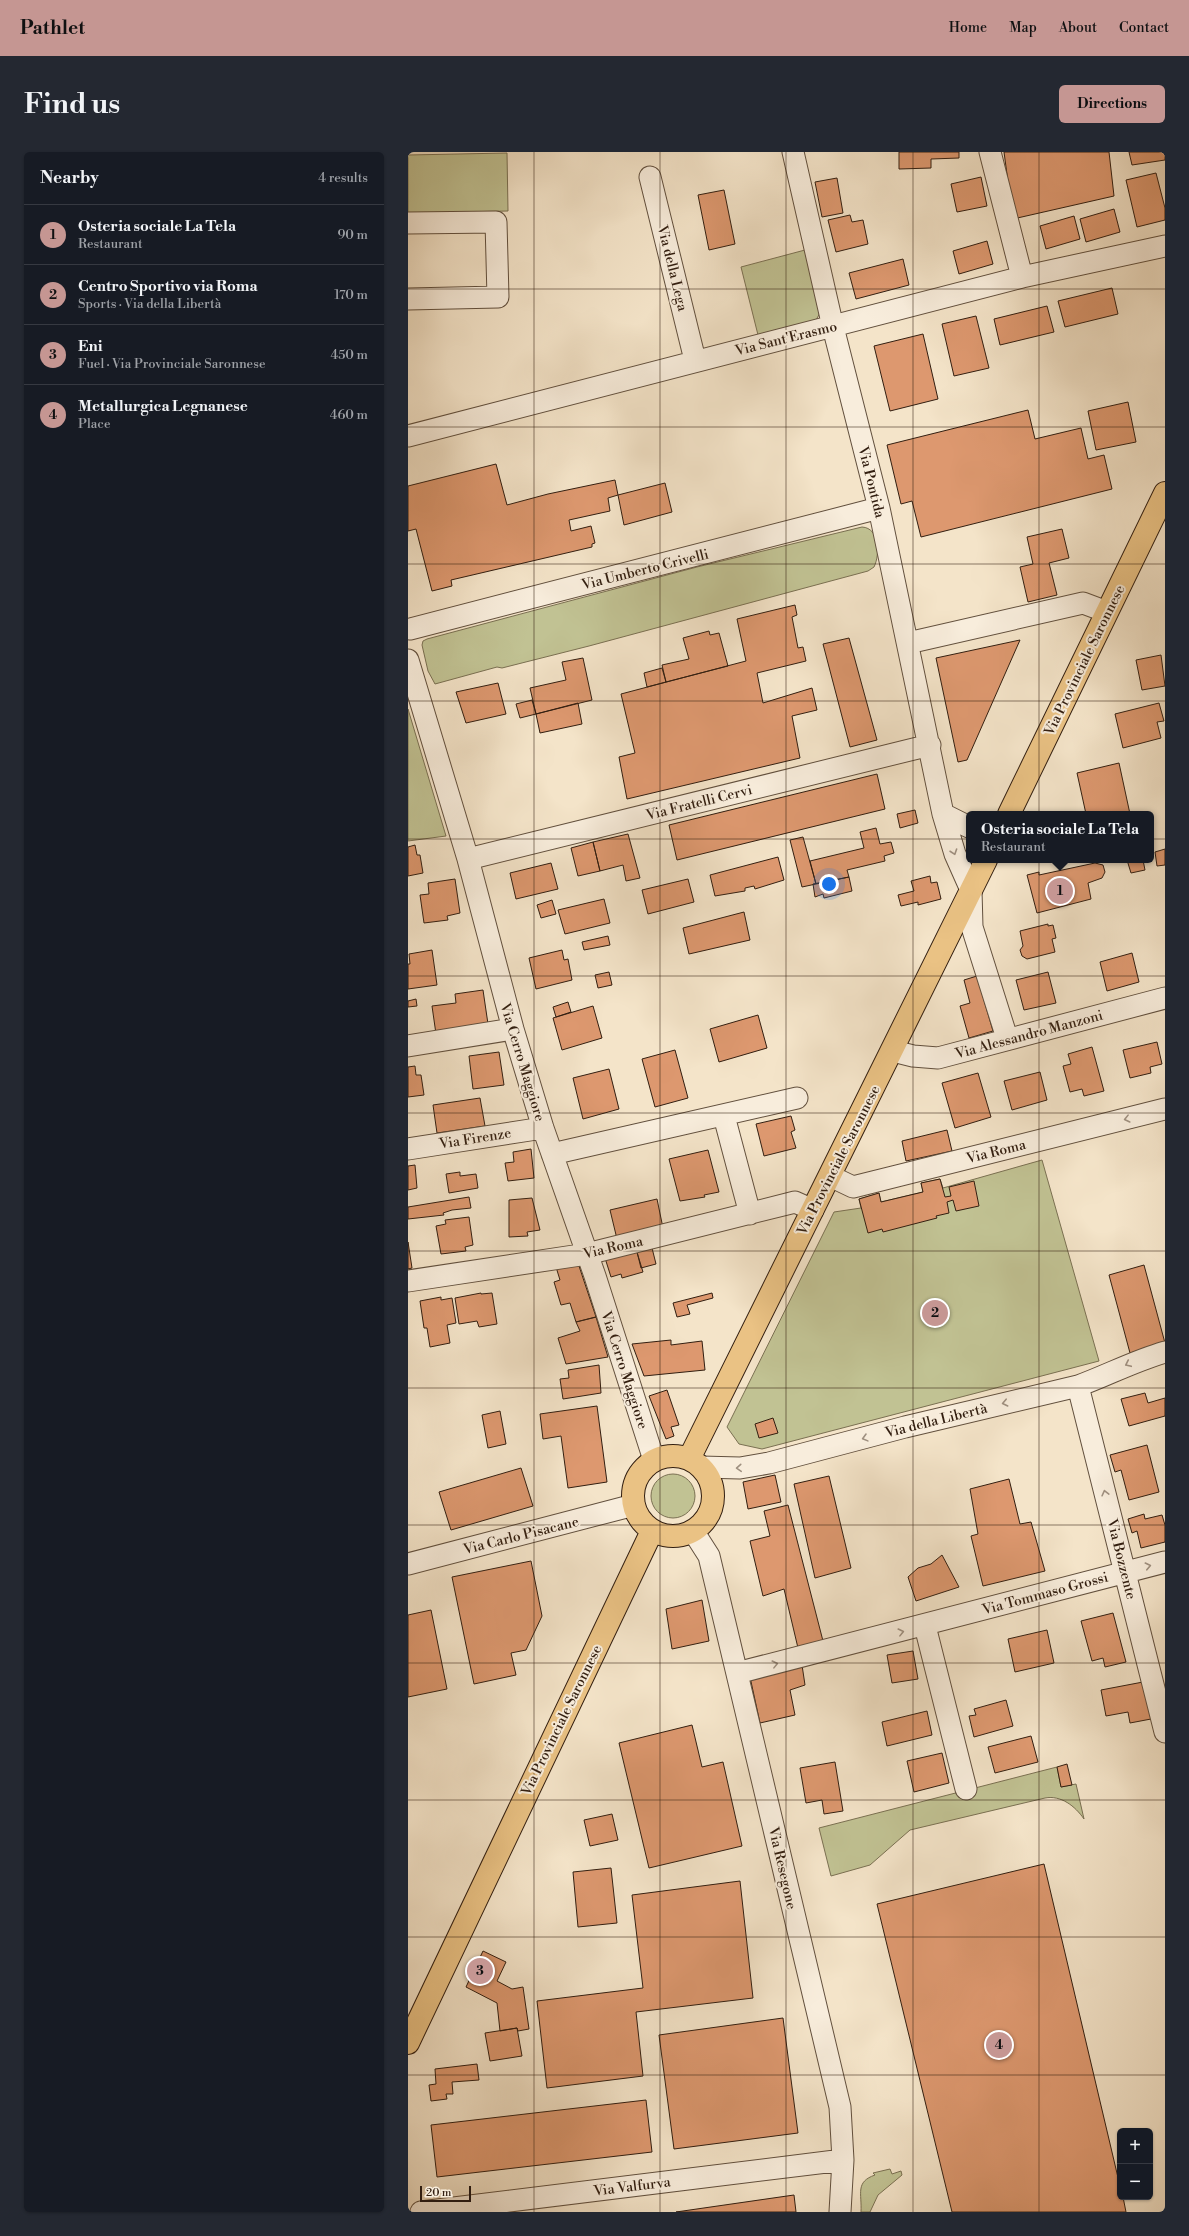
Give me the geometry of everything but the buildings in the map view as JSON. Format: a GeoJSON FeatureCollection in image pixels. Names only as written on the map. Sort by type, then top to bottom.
{"type":"FeatureCollection","features":[{"type":"Feature","properties":{"kind":"main road","name":"Via Provinciale Saronnese"},"geometry":{"type":"LineString","coordinates":[[1009,811],[1163,496]]}},
{"type":"Feature","properties":{"kind":"main road","name":"Via Provinciale Saronnese"},"geometry":{"type":"LineString","coordinates":[[695,1463],[813,1210],[984,863]]}},
{"type":"Feature","properties":{"kind":"main road"},"geometry":{"type":"LineString","coordinates":[[672,1456],[695,1463],[711,1483],[713,1501],[706,1518],[693,1531],[673,1536],[652,1531],[641,1520],[634,1506],[633,1492],[636,1479],[644,1468],[654,1460],[672,1456]]}},
{"type":"Feature","properties":{"kind":"main road","name":"Via Provinciale Saronnese"},"geometry":{"type":"LineString","coordinates":[[408,2042],[470,1908],[652,1531]]}},
{"type":"Feature","properties":{"kind":"main road","name":"Via Provinciale Saronnese"},"geometry":{"type":"LineString","coordinates":[[408,2013],[470,1908]]}},
{"type":"Feature","properties":{"kind":"street","name":"Via Pontida"},"geometry":{"type":"LineString","coordinates":[[793,152],[834,327],[879,508],[930,745],[943,814],[955,854],[971,890]]}},
{"type":"Feature","properties":{"kind":"street"},"geometry":{"type":"LineString","coordinates":[[990,152],[1022,277]]}},
{"type":"Feature","properties":{"kind":"street","name":"Via della Lega"},"geometry":{"type":"LineString","coordinates":[[650,177],[695,360]]}},
{"type":"Feature","properties":{"kind":"street"},"geometry":{"type":"LineString","coordinates":[[408,223],[496,222],[498,297],[408,299]]}},
{"type":"Feature","properties":{"kind":"street","name":"Via Sant'Erasmo"},"geometry":{"type":"LineString","coordinates":[[408,436],[695,360],[834,327],[1022,277],[1165,246]]}},
{"type":"Feature","properties":{"kind":"street","name":"Via Umberto Crivelli"},"geometry":{"type":"LineString","coordinates":[[409,629],[879,508]]}},
{"type":"Feature","properties":{"kind":"street"},"geometry":{"type":"LineString","coordinates":[[908,643],[1083,603],[1107,612]]}},
{"type":"Feature","properties":{"kind":"street","name":"Via Cerro Maggiore"},"geometry":{"type":"LineString","coordinates":[[408,660],[468,859],[512,1029],[543,1128],[587,1254],[654,1460]]}},
{"type":"Feature","properties":{"kind":"street","name":"Via Fratelli Cervi"},"geometry":{"type":"LineString","coordinates":[[468,859],[930,745]]}},
{"type":"Feature","properties":{"kind":"street"},"geometry":{"type":"LineString","coordinates":[[943,814],[966,826]]}},
{"type":"Feature","properties":{"kind":"street"},"geometry":{"type":"LineString","coordinates":[[971,890],[972,927],[1007,1038]]}},
{"type":"Feature","properties":{"kind":"street","name":"Via Alessandro Manzoni"},"geometry":{"type":"LineString","coordinates":[[892,1050],[913,1056],[938,1058],[1007,1038],[1165,998]]}},
{"type":"Feature","properties":{"kind":"street"},"geometry":{"type":"LineString","coordinates":[[408,1046],[512,1029]]}},
{"type":"Feature","properties":{"kind":"street"},"geometry":{"type":"LineString","coordinates":[[552,1154],[724,1116],[797,1098]]}},
{"type":"Feature","properties":{"kind":"street","name":"Via Roma"},"geometry":{"type":"LineString","coordinates":[[830,1176],[853,1187],[1021,1144],[1165,1110]]}},
{"type":"Feature","properties":{"kind":"street"},"geometry":{"type":"LineString","coordinates":[[724,1116],[750,1214]]}},
{"type":"Feature","properties":{"kind":"street","name":"Via Firenze"},"geometry":{"type":"LineString","coordinates":[[408,1149],[543,1128]]}},
{"type":"Feature","properties":{"kind":"street","name":"Via Roma"},"geometry":{"type":"LineString","coordinates":[[408,1281],[587,1254],[795,1202],[813,1210]]}},
{"type":"Feature","properties":{"kind":"street","name":"Via della Libertà"},"geometry":{"type":"LineString","coordinates":[[695,1463],[740,1468],[769,1463],[905,1427],[1078,1386],[1105,1376],[1130,1363],[1165,1352]]}},
{"type":"Feature","properties":{"kind":"street","name":"Via Bozzente"},"geometry":{"type":"LineString","coordinates":[[1078,1386],[1165,1732]]}},
{"type":"Feature","properties":{"kind":"street","name":"Via Carlo Pisacane"},"geometry":{"type":"LineString","coordinates":[[408,1564],[634,1506]]}},
{"type":"Feature","properties":{"kind":"street","name":"Via Resegone"},"geometry":{"type":"LineString","coordinates":[[693,1531],[709,1556],[840,2107],[843,2160],[840,2212]]}},
{"type":"Feature","properties":{"kind":"street","name":"Via Tommaso Grossi"},"geometry":{"type":"LineString","coordinates":[[737,1673],[925,1626],[1125,1571],[1165,1562]]}},
{"type":"Feature","properties":{"kind":"street"},"geometry":{"type":"LineString","coordinates":[[925,1626],[966,1789]]}},
{"type":"Feature","properties":{"kind":"street","name":"Via Valfurva"},"geometry":{"type":"LineString","coordinates":[[421,2212],[843,2160]]}},
{"type":"Feature","properties":{"kind":"green space"},"geometry":{"type":"Polygon","coordinates":[[[507,153],[508,211],[408,213],[408,155],[507,153]]]}},
{"type":"Feature","properties":{"kind":"green space"},"geometry":{"type":"Polygon","coordinates":[[[805,250],[820,313],[816,320],[758,335],[741,267],[805,250]]]}},
{"type":"Feature","properties":{"kind":"green space"},"geometry":{"type":"Polygon","coordinates":[[[862,527],[872,532],[878,549],[874,567],[868,571],[589,646],[502,668],[497,667],[435,684],[428,671],[422,645],[423,641],[427,639],[697,567],[862,527]]]}},
{"type":"Feature","properties":{"kind":"green space"},"geometry":{"type":"Polygon","coordinates":[[[408,709],[446,836],[408,841],[408,709]]]}},
{"type":"Feature","properties":{"kind":"green space"},"geometry":{"type":"Polygon","coordinates":[[[1042,1160],[1099,1361],[762,1449],[739,1444],[727,1427],[834,1212],[861,1208],[859,1199],[879,1193],[881,1202],[923,1192],[921,1183],[940,1179],[943,1188],[1042,1160]]]}},
{"type":"Feature","properties":{"kind":"green space"},"geometry":{"type":"Polygon","coordinates":[[[673,1474],[685,1478],[691,1484],[695,1496],[691,1508],[685,1514],[673,1518],[661,1514],[655,1508],[651,1496],[655,1484],[661,1478],[673,1474]]]}},
{"type":"Feature","properties":{"kind":"green space"},"geometry":{"type":"Polygon","coordinates":[[[1057,1767],[1061,1787],[1076,1784],[1084,1819],[1067,1802],[1057,1798],[1045,1798],[910,1830],[870,1865],[831,1876],[819,1828],[1057,1767]]]}},
{"type":"Feature","properties":{"kind":"green space"},"geometry":{"type":"Polygon","coordinates":[[[890,2169],[892,2174],[901,2171],[902,2175],[878,2195],[870,2212],[861,2212],[862,2185],[865,2181],[875,2175],[873,2173],[890,2169]]]}},
{"type":"Feature","properties":{"kind":"place","name":"Osteria sociale La Tela"},"geometry":{"type":"Point","coordinates":[1060,891]}},
{"type":"Feature","properties":{"kind":"place","name":"Centro Sportivo via Roma"},"geometry":{"type":"Point","coordinates":[935,1313]}},
{"type":"Feature","properties":{"kind":"place","name":"Eni"},"geometry":{"type":"Point","coordinates":[480,1971]}},
{"type":"Feature","properties":{"kind":"place","name":"Metallurgica Legnanese"},"geometry":{"type":"Point","coordinates":[999,2045]}}]}
